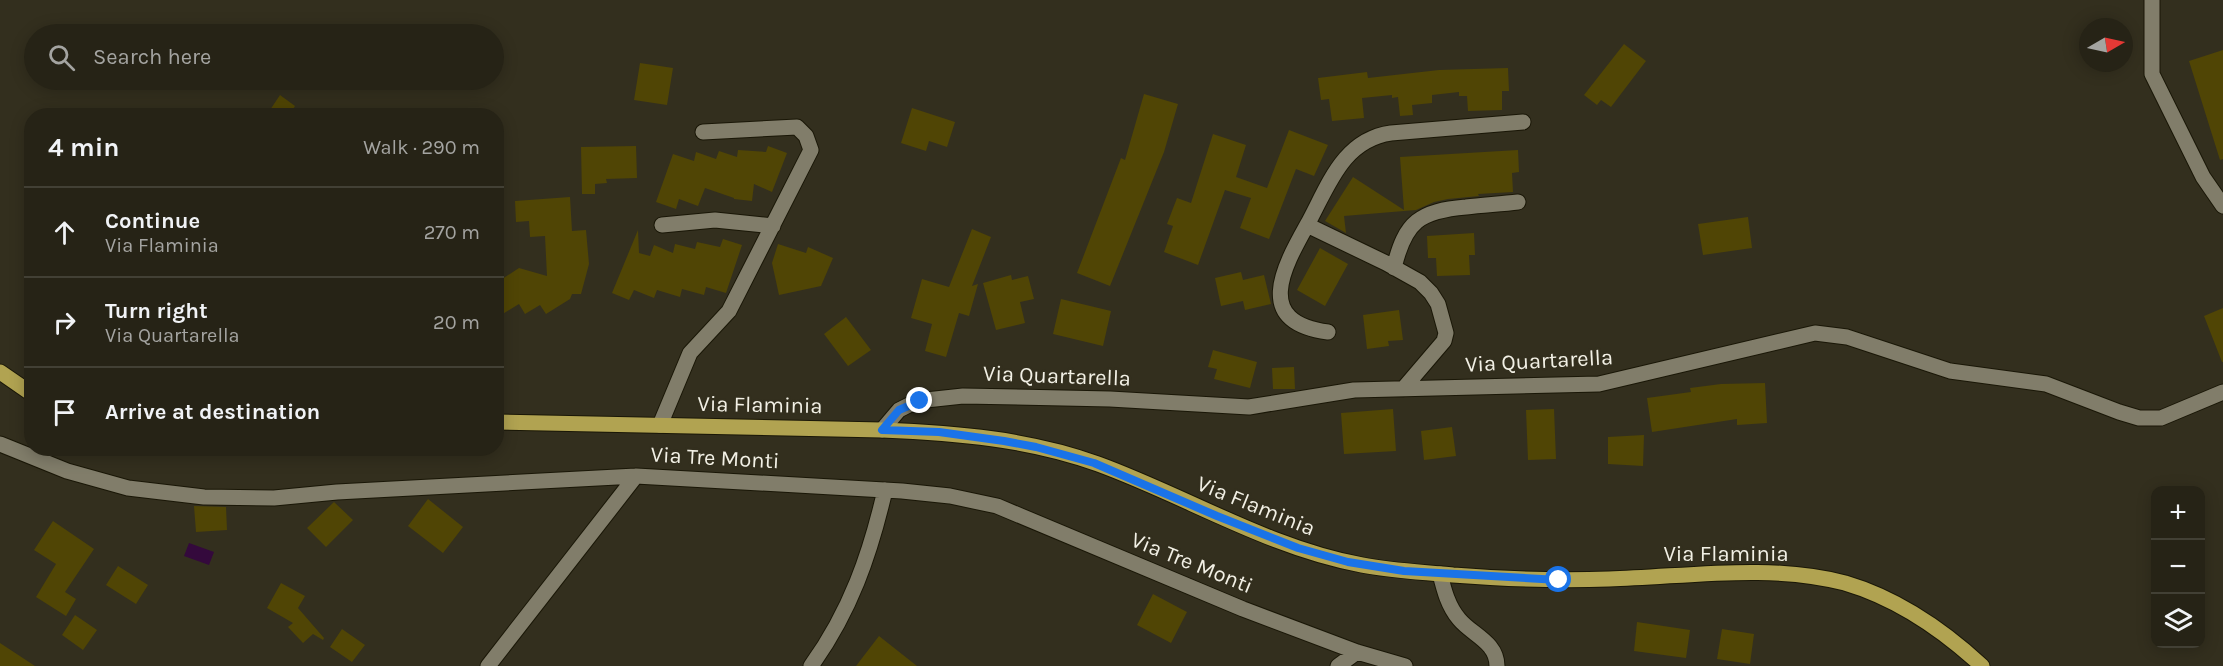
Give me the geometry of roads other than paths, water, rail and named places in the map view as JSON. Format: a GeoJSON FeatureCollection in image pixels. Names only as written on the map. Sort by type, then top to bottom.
{"type":"FeatureCollection","features":[{"type":"Feature","properties":{"kind":"main road"},"geometry":{"type":"LineString","coordinates":[[0,372],[24,388]]}},
{"type":"Feature","properties":{"kind":"main road","name":"Via Flaminia"},"geometry":{"type":"LineString","coordinates":[[504,422],[939,432],[1036,447],[1102,466],[1217,516],[1326,557],[1377,568],[1440,574],[1568,580],[1760,573],[1831,580],[1866,591],[1926,621],[1954,641],[1982,666]]}},
{"type":"Feature","properties":{"kind":"street"},"geometry":{"type":"LineString","coordinates":[[2152,0],[2152,74],[2203,177],[2223,206]]}},
{"type":"Feature","properties":{"kind":"street"},"geometry":{"type":"LineString","coordinates":[[1328,332],[1308,329],[1293,321],[1285,310],[1281,286],[1284,268],[1351,151],[1363,141],[1391,133],[1523,122]]}},
{"type":"Feature","properties":{"kind":"street"},"geometry":{"type":"LineString","coordinates":[[660,425],[690,353],[729,310],[811,150],[806,136],[797,127],[704,132]]}},
{"type":"Feature","properties":{"kind":"street"},"geometry":{"type":"LineString","coordinates":[[2203,177],[2223,192]]}},
{"type":"Feature","properties":{"kind":"street"},"geometry":{"type":"LineString","coordinates":[[1395,268],[1405,237],[1422,217],[1447,209],[1518,202]]}},
{"type":"Feature","properties":{"kind":"street"},"geometry":{"type":"LineString","coordinates":[[662,225],[715,220],[772,226]]}},
{"type":"Feature","properties":{"kind":"street"},"geometry":{"type":"LineString","coordinates":[[1307,225],[1414,278],[1431,292],[1441,310],[1446,333],[1442,345],[1403,389]]}},
{"type":"Feature","properties":{"kind":"street","name":"Via Quartarella"},"geometry":{"type":"LineString","coordinates":[[882,430],[899,410],[909,405],[926,400],[963,396],[1110,399],[1249,407],[1334,392],[1599,384],[1796,336],[1825,333],[1854,339],[1950,370],[2046,384],[2139,418],[2161,418],[2223,392]]}},
{"type":"Feature","properties":{"kind":"street","name":"Via Tre Monti"},"geometry":{"type":"LineString","coordinates":[[0,444],[24,454]]}},
{"type":"Feature","properties":{"kind":"street","name":"Via Tre Monti"},"geometry":{"type":"LineString","coordinates":[[30,456],[67,471],[128,488],[212,497],[274,498],[337,492],[636,476],[885,490],[950,496],[997,506],[1233,604],[1357,652],[1405,666]]}},
{"type":"Feature","properties":{"kind":"street"},"geometry":{"type":"LineString","coordinates":[[488,666],[636,476]]}},
{"type":"Feature","properties":{"kind":"street"},"geometry":{"type":"LineString","coordinates":[[811,666],[845,611],[860,578],[885,490]]}},
{"type":"Feature","properties":{"kind":"street"},"geometry":{"type":"LineString","coordinates":[[1440,574],[1453,611],[1468,628],[1489,645],[1496,656],[1497,666]]}},
{"type":"Feature","properties":{"kind":"street"},"geometry":{"type":"LineString","coordinates":[[1338,666],[1357,652]]}}]}
